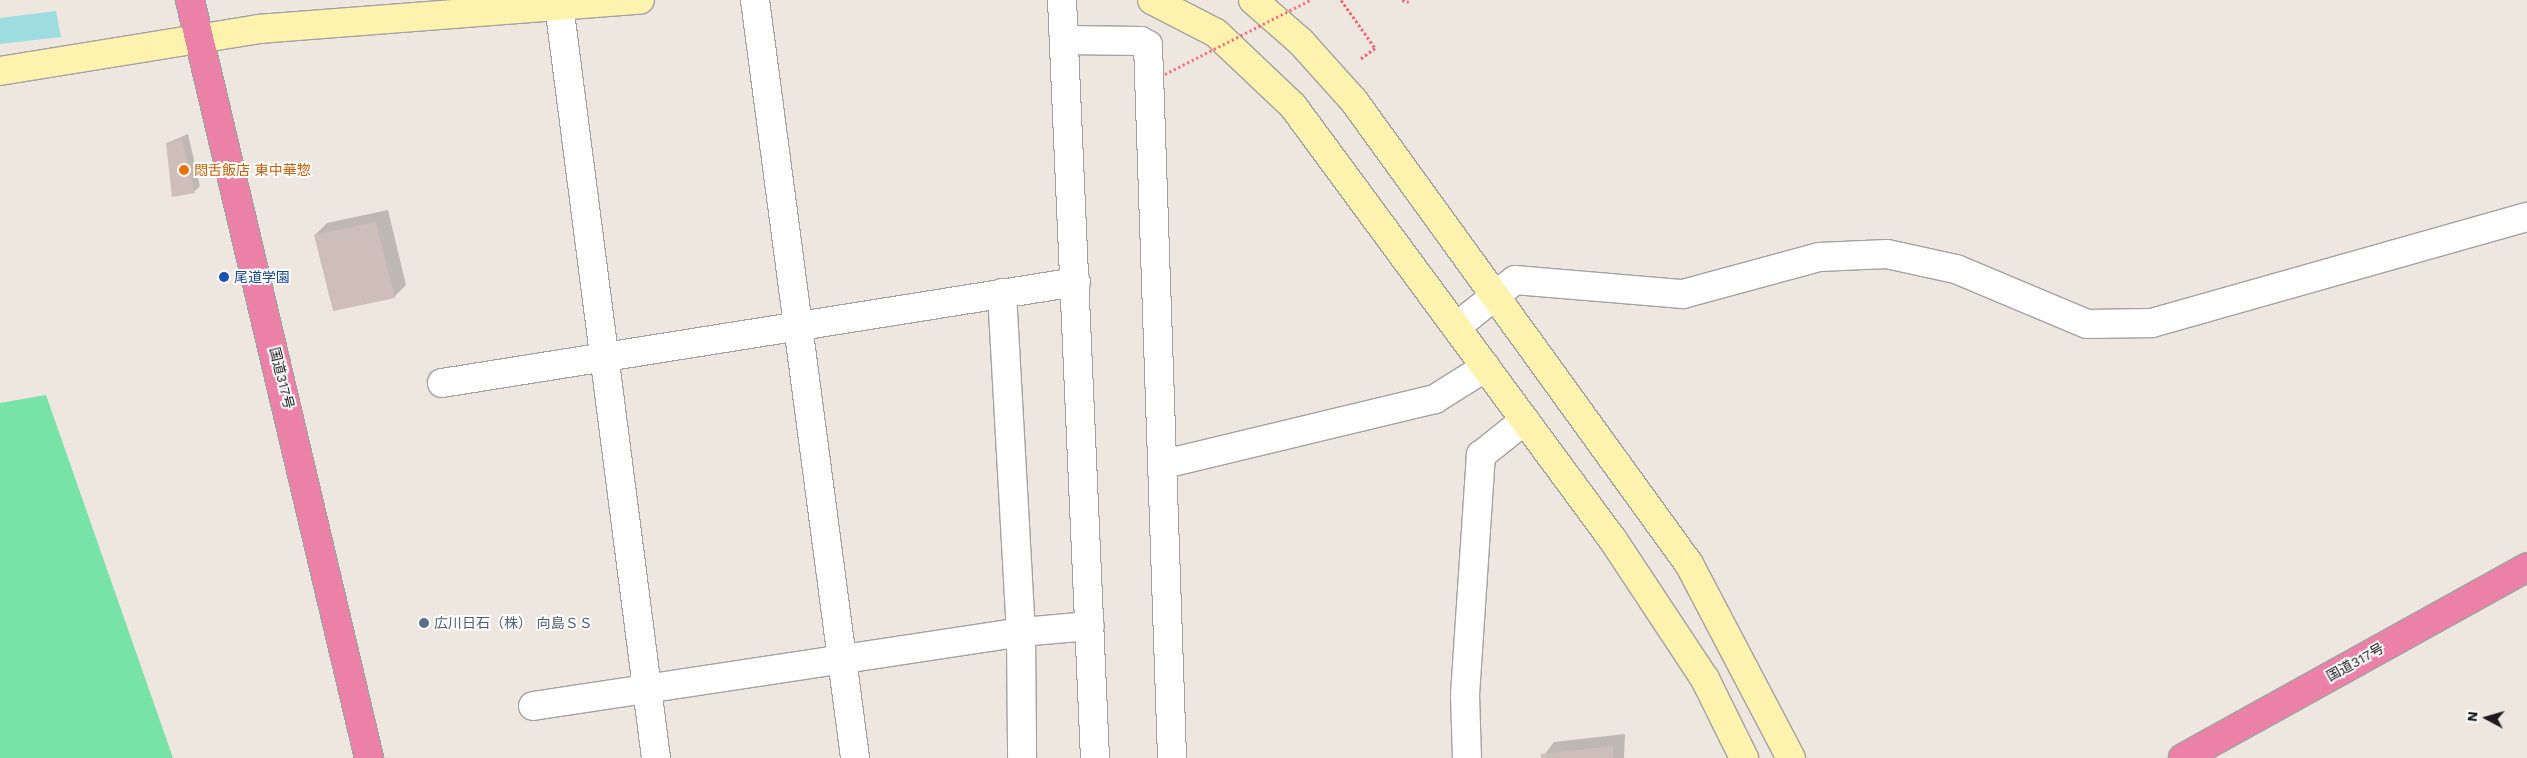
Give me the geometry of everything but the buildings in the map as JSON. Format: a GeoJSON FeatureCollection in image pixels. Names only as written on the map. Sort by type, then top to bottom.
{"type":"FeatureCollection","features":[{"type":"Feature","properties":{"kind":"highway","name":"国道317号"},"geometry":{"type":"LineString","coordinates":[[190,0],[369,758]]}},
{"type":"Feature","properties":{"kind":"highway","name":"国道317号"},"geometry":{"type":"LineString","coordinates":[[2183,758],[2527,567]]}},
{"type":"Feature","properties":{"kind":"street"},"geometry":{"type":"LineString","coordinates":[[0,71],[199,41],[259,29],[640,0]]}},
{"type":"Feature","properties":{"kind":"street"},"geometry":{"type":"LineString","coordinates":[[755,0],[855,758]]}},
{"type":"Feature","properties":{"kind":"street"},"geometry":{"type":"LineString","coordinates":[[1062,0],[1076,282],[1095,758]]}},
{"type":"Feature","properties":{"kind":"street"},"geometry":{"type":"LineString","coordinates":[[1152,0],[1184,6],[1293,106],[1613,540],[1705,679],[1744,758]]}},
{"type":"Feature","properties":{"kind":"street"},"geometry":{"type":"LineString","coordinates":[[1253,0],[1301,42],[1354,101],[1689,564],[1791,758]]}},
{"type":"Feature","properties":{"kind":"street"},"geometry":{"type":"LineString","coordinates":[[559,5],[656,758]]}},
{"type":"Feature","properties":{"kind":"street"},"geometry":{"type":"LineString","coordinates":[[1064,40],[1141,41],[1148,45],[1164,464],[1172,758]]}},
{"type":"Feature","properties":{"kind":"street"},"geometry":{"type":"LineString","coordinates":[[1456,327],[1515,280],[1683,294],[1819,257],[1887,254],[1956,269],[2087,324],[2152,323],[2527,218]]}},
{"type":"Feature","properties":{"kind":"street"},"geometry":{"type":"LineString","coordinates":[[442,383],[1076,282]]}},
{"type":"Feature","properties":{"kind":"street"},"geometry":{"type":"LineString","coordinates":[[1002,293],[1021,632],[1022,758]]}},
{"type":"Feature","properties":{"kind":"street"},"geometry":{"type":"LineString","coordinates":[[1164,464],[1435,399],[1486,367]]}},
{"type":"Feature","properties":{"kind":"street"},"geometry":{"type":"LineString","coordinates":[[1467,758],[1465,695],[1481,455],[1525,420]]}},
{"type":"Feature","properties":{"kind":"street"},"geometry":{"type":"LineString","coordinates":[[533,706],[842,662],[1021,632],[1090,626]]}},
{"type":"Feature","properties":{"kind":"path"},"geometry":{"type":"LineString","coordinates":[[1165,74],[1310,0]]}},
{"type":"Feature","properties":{"kind":"path"},"geometry":{"type":"LineString","coordinates":[[1341,0],[1375,48],[1357,62]]}},
{"type":"Feature","properties":{"kind":"path"},"geometry":{"type":"LineString","coordinates":[[1402,0],[1409,2]]}},
{"type":"Feature","properties":{"kind":"green space"},"geometry":{"type":"Polygon","coordinates":[[[46,395],[173,758],[0,758],[0,403],[46,395]]]}},
{"type":"Feature","properties":{"kind":"water"},"geometry":{"type":"Polygon","coordinates":[[[56,11],[61,37],[0,44],[0,18],[56,11]]]}},
{"type":"Feature","properties":{"kind":"place","name":"悶舌飯店 東中華惣"},"geometry":{"type":"Point","coordinates":[184,170]}},
{"type":"Feature","properties":{"kind":"place","name":"尾道学園"},"geometry":{"type":"Point","coordinates":[224,277]}},
{"type":"Feature","properties":{"kind":"place","name":"広川日石（株） 向島ＳＳ"},"geometry":{"type":"Point","coordinates":[424,623]}}]}
